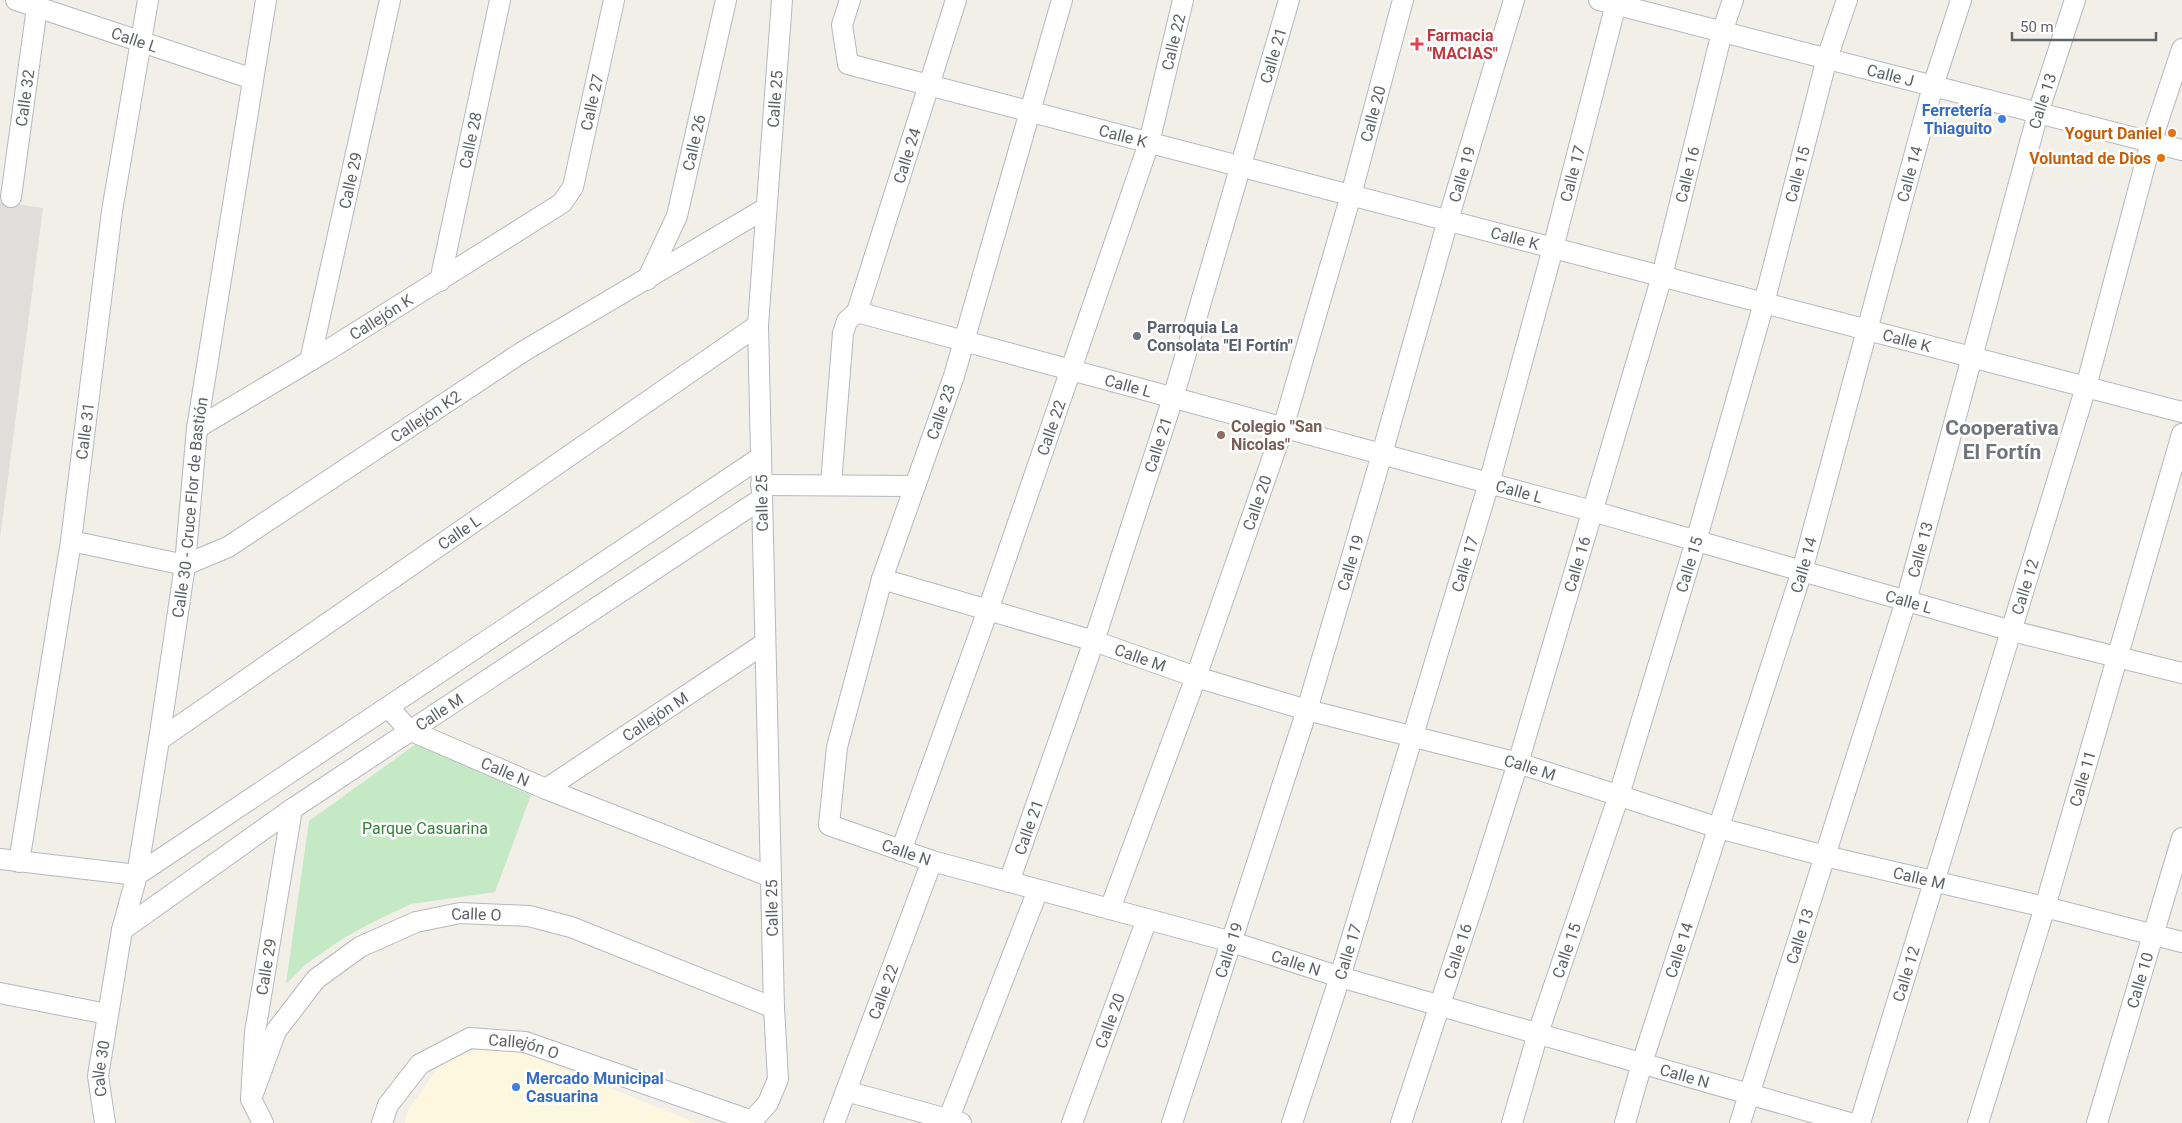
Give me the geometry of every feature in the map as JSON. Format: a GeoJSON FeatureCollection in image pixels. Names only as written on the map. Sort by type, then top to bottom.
{"type":"FeatureCollection","features":[{"type":"Feature","properties":{"kind":"street","name":"Calle L"},"geometry":{"type":"LineString","coordinates":[[16,0],[38,4],[140,43],[253,79]]}},
{"type":"Feature","properties":{"kind":"street","name":"Calle 31"},"geometry":{"type":"LineString","coordinates":[[10,861],[71,541],[112,211],[148,0]]}},
{"type":"Feature","properties":{"kind":"street","name":"Calle 30 - Cruce Flor de Bastión"},"geometry":{"type":"LineString","coordinates":[[107,1014],[122,930],[137,875],[159,740],[185,565],[196,428],[266,0]]}},
{"type":"Feature","properties":{"kind":"street","name":"Calle 29"},"geometry":{"type":"LineString","coordinates":[[310,361],[390,0]]}},
{"type":"Feature","properties":{"kind":"street","name":"Calle 28"},"geometry":{"type":"LineString","coordinates":[[440,281],[500,0]]}},
{"type":"Feature","properties":{"kind":"street","name":"Calle 27"},"geometry":{"type":"LineString","coordinates":[[562,203],[572,187],[614,0]]}},
{"type":"Feature","properties":{"kind":"street","name":"Calle 26"},"geometry":{"type":"LineString","coordinates":[[647,280],[677,216],[726,0]]}},
{"type":"Feature","properties":{"kind":"street","name":"Calle 25"},"geometry":{"type":"LineString","coordinates":[[774,1008],[758,324],[782,0]]}},
{"type":"Feature","properties":{"kind":"street","name":"Calle K"},"geometry":{"type":"LineString","coordinates":[[850,0],[842,25],[848,64],[2182,412]]}},
{"type":"Feature","properties":{"kind":"street","name":"Calle 24"},"geometry":{"type":"LineString","coordinates":[[856,312],[956,0]]}},
{"type":"Feature","properties":{"kind":"street","name":"Calle 23"},"geometry":{"type":"LineString","coordinates":[[828,825],[837,747],[882,579],[964,341],[1062,0]]}},
{"type":"Feature","properties":{"kind":"street","name":"Calle 22"},"geometry":{"type":"LineString","coordinates":[[901,851],[1072,371],[1149,143],[1183,0]]}},
{"type":"Feature","properties":{"kind":"street","name":"Calle 21"},"geometry":{"type":"LineString","coordinates":[[1009,882],[1094,641],[1173,398],[1289,0]]}},
{"type":"Feature","properties":{"kind":"street","name":"Calle 20"},"geometry":{"type":"LineString","coordinates":[[1110,909],[1196,677],[1283,428],[1351,195],[1403,0]]}},
{"type":"Feature","properties":{"kind":"street","name":"Calle 19"},"geometry":{"type":"LineString","coordinates":[[1172,1123],[1307,710],[1448,220],[1514,0]]}},
{"type":"Feature","properties":{"kind":"street","name":"Calle 16"},"geometry":{"type":"LineString","coordinates":[[1401,1123],[1518,763],[1662,276],[1722,32],[1733,0]]}},
{"type":"Feature","properties":{"kind":"street","name":"Calle 15"},"geometry":{"type":"LineString","coordinates":[[1512,1123],[1538,1034],[1619,794],[1696,541],[1764,302],[1827,58],[1847,0]]}},
{"type":"Feature","properties":{"kind":"street","name":"Calle 14"},"geometry":{"type":"LineString","coordinates":[[1625,1123],[1642,1063],[1802,571],[1933,86],[1961,0]]}},
{"type":"Feature","properties":{"kind":"street","name":"Calle 13"},"geometry":{"type":"LineString","coordinates":[[1740,1123],[1906,601],[2038,113],[2075,0]]}},
{"type":"Feature","properties":{"kind":"street","name":"Calle J"},"geometry":{"type":"LineString","coordinates":[[1610,1],[1722,32],[2182,150]]}},
{"type":"Feature","properties":{"kind":"street","name":"Calle 17"},"geometry":{"type":"LineString","coordinates":[[1292,1123],[1340,977],[1489,483],[1553,248],[1610,1]]}},
{"type":"Feature","properties":{"kind":"street","name":"Calle 32"},"geometry":{"type":"LineString","coordinates":[[11,197],[38,4]]}},
{"type":"Feature","properties":{"kind":"street","name":"Calle 12"},"geometry":{"type":"LineString","coordinates":[[1860,1123],[2086,387],[2152,142],[2182,49]]}},
{"type":"Feature","properties":{"kind":"street","name":"Callejón K"},"geometry":{"type":"LineString","coordinates":[[196,428],[310,361],[562,203]]}},
{"type":"Feature","properties":{"kind":"street","name":"Callejón K2"},"geometry":{"type":"LineString","coordinates":[[185,565],[228,547],[524,351],[766,208]]}},
{"type":"Feature","properties":{"kind":"street","name":"Calle L"},"geometry":{"type":"LineString","coordinates":[[856,312],[1489,483],[2012,632],[2117,659],[2182,673]]}},
{"type":"Feature","properties":{"kind":"street"},"geometry":{"type":"LineString","coordinates":[[831,484],[843,333],[846,321],[856,312]]}},
{"type":"Feature","properties":{"kind":"street","name":"Calle L"},"geometry":{"type":"LineString","coordinates":[[159,740],[758,324]]}},
{"type":"Feature","properties":{"kind":"street","name":"Calle 11"},"geometry":{"type":"LineString","coordinates":[[1978,1123],[2045,907],[2182,434]]}},
{"type":"Feature","properties":{"kind":"street","name":"Calle M"},"geometry":{"type":"LineString","coordinates":[[137,875],[761,457]]}},
{"type":"Feature","properties":{"kind":"street"},"geometry":{"type":"LineString","coordinates":[[761,492],[831,484],[915,486]]}},
{"type":"Feature","properties":{"kind":"street","name":"Calle M"},"geometry":{"type":"LineString","coordinates":[[122,930],[292,808],[761,492]]}},
{"type":"Feature","properties":{"kind":"street"},"geometry":{"type":"LineString","coordinates":[[71,541],[185,565]]}},
{"type":"Feature","properties":{"kind":"street","name":"Calle M"},"geometry":{"type":"LineString","coordinates":[[882,579],[1094,641],[1196,677],[1307,710],[1413,735],[1518,763],[1619,794],[1719,828],[1825,856],[2045,907],[2182,942]]}},
{"type":"Feature","properties":{"kind":"street","name":"Callejón M"},"geometry":{"type":"LineString","coordinates":[[546,789],[765,643]]}},
{"type":"Feature","properties":{"kind":"street","name":"Calle N"},"geometry":{"type":"LineString","coordinates":[[388,707],[409,730],[546,789],[771,877]]}},
{"type":"Feature","properties":{"kind":"street","name":"Calle 29"},"geometry":{"type":"LineString","coordinates":[[263,1123],[251,1099],[255,1032],[292,808]]}},
{"type":"Feature","properties":{"kind":"street","name":"Calle N"},"geometry":{"type":"LineString","coordinates":[[828,825],[932,861],[1232,942],[1340,977],[1850,1123]]}},
{"type":"Feature","properties":{"kind":"street","name":"Calle 10"},"geometry":{"type":"LineString","coordinates":[[2097,1123],[2182,838]]}},
{"type":"Feature","properties":{"kind":"street"},"geometry":{"type":"LineString","coordinates":[[10,861],[137,875]]}},
{"type":"Feature","properties":{"kind":"street","name":"Calle 22"},"geometry":{"type":"LineString","coordinates":[[834,1123],[932,861]]}},
{"type":"Feature","properties":{"kind":"street"},"geometry":{"type":"LineString","coordinates":[[846,1091],[952,1122],[1038,890]]}},
{"type":"Feature","properties":{"kind":"street","name":"Calle O"},"geometry":{"type":"LineString","coordinates":[[251,1099],[276,1031],[316,979],[360,947],[416,922],[460,913],[529,916],[571,927],[774,1008]]}},
{"type":"Feature","properties":{"kind":"street","name":"Calle 20"},"geometry":{"type":"LineString","coordinates":[[1072,1123],[1148,919]]}},
{"type":"Feature","properties":{"kind":"street"},"geometry":{"type":"LineString","coordinates":[[0,993],[107,1014]]}},
{"type":"Feature","properties":{"kind":"street","name":"Callejón O"},"geometry":{"type":"LineString","coordinates":[[382,1123],[388,1105],[420,1064],[470,1038],[525,1042],[753,1122],[768,1103],[778,1079],[774,1008]]}},
{"type":"Feature","properties":{"kind":"street","name":"Calle 30"},"geometry":{"type":"LineString","coordinates":[[105,1123],[98,1076],[107,1014]]}},
{"type":"Feature","properties":{"kind":"shaded area"},"geometry":{"type":"Polygon","coordinates":[[[0,202],[43,208],[0,539],[0,202]]]}},
{"type":"Feature","properties":{"kind":"shaded area","name":"Mercado Municipal Casuarina"},"geometry":{"type":"Polygon","coordinates":[[[480,1048],[517,1050],[696,1123],[405,1123],[408,1110],[441,1064],[480,1048]]]}},
{"type":"Feature","properties":{"kind":"green space","name":"Parque Casuarina"},"geometry":{"type":"Polygon","coordinates":[[[416,744],[531,795],[495,892],[411,904],[342,939],[306,964],[286,984],[309,821],[416,744]]]}},
{"type":"Feature","properties":{"kind":"place","name":"Farmacia \"MACIAS\""},"geometry":{"type":"Point","coordinates":[1417,44]}},
{"type":"Feature","properties":{"kind":"place","name":"Ferretería Thiaguito"},"geometry":{"type":"Point","coordinates":[2002,119]}},
{"type":"Feature","properties":{"kind":"place","name":"Yogurt Daniel"},"geometry":{"type":"Point","coordinates":[2172,133]}},
{"type":"Feature","properties":{"kind":"place","name":"Voluntad de Dios"},"geometry":{"type":"Point","coordinates":[2161,158]}},
{"type":"Feature","properties":{"kind":"place","name":"Parroquia La Consolata \"El Fortín\""},"geometry":{"type":"Point","coordinates":[1137,336]}},
{"type":"Feature","properties":{"kind":"place","name":"Colegio \"San Nicolas\""},"geometry":{"type":"Point","coordinates":[1221,435]}},
{"type":"Feature","properties":{"kind":"place","name":"Mercado Municipal Casuarina"},"geometry":{"type":"Point","coordinates":[516,1087]}},
{"type":"Feature","properties":{"kind":"district","name":"Cooperativa El Fortín"},"geometry":{"type":"Point","coordinates":[2002,440]}}]}
